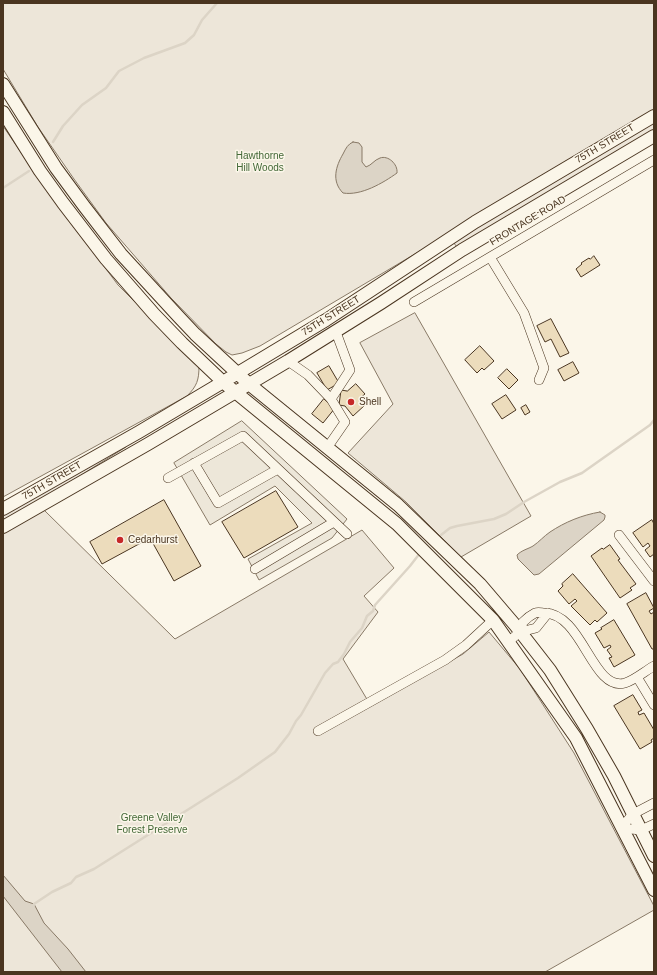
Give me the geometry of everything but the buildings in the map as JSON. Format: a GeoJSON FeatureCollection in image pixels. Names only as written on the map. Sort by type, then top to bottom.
{"type":"FeatureCollection","features":[{"type":"Feature","properties":{"kind":"main road"},"geometry":{"type":"LineString","coordinates":[[3,84],[56,168],[104,233],[146,282],[195,334],[249,384],[385,493],[480,584],[520,632],[568,698],[614,776],[654,856]]}},
{"type":"Feature","properties":{"kind":"main road"},"geometry":{"type":"LineString","coordinates":[[3,112],[37,166],[63,203],[106,260],[154,314],[223,382],[397,524],[493,620],[576,738],[654,890]]}},
{"type":"Feature","properties":{"kind":"main road","name":"75TH STREET"},"geometry":{"type":"LineString","coordinates":[[3,509],[139,432],[223,382],[364,296],[474,222],[654,116]]}},
{"type":"Feature","properties":{"kind":"main road","name":"75TH STREET"},"geometry":{"type":"LineString","coordinates":[[3,527],[288,361],[336,332],[462,250],[654,136]]}},
{"type":"Feature","properties":{"kind":"street","name":"FRONTAGE ROAD"},"geometry":{"type":"LineString","coordinates":[[414,302],[654,160]]}},
{"type":"Feature","properties":{"kind":"street"},"geometry":{"type":"LineString","coordinates":[[490,257],[524,313],[544,368],[539,380]]}},
{"type":"Feature","properties":{"kind":"street"},"geometry":{"type":"LineString","coordinates":[[331,399],[350,370],[336,332]]}},
{"type":"Feature","properties":{"kind":"street"},"geometry":{"type":"LineString","coordinates":[[288,361],[308,375],[331,399],[346,422],[327,448]]}},
{"type":"Feature","properties":{"kind":"street"},"geometry":{"type":"LineString","coordinates":[[168,478],[243,436],[347,534]]}},
{"type":"Feature","properties":{"kind":"street"},"geometry":{"type":"LineString","coordinates":[[194,463],[218,503],[278,469]]}},
{"type":"Feature","properties":{"kind":"street"},"geometry":{"type":"LineString","coordinates":[[255,569],[334,522]]}},
{"type":"Feature","properties":{"kind":"street"},"geometry":{"type":"LineString","coordinates":[[619,535],[654,581]]}},
{"type":"Feature","properties":{"kind":"street"},"geometry":{"type":"LineString","coordinates":[[508,642],[520,632],[536,628],[548,613],[555,614],[570,625],[599,670],[607,679],[614,682],[624,683],[654,666]]}},
{"type":"Feature","properties":{"kind":"street"},"geometry":{"type":"LineString","coordinates":[[318,730],[445,660],[466,645],[493,620]]}},
{"type":"Feature","properties":{"kind":"street"},"geometry":{"type":"LineString","coordinates":[[637,677],[654,705]]}},
{"type":"Feature","properties":{"kind":"street"},"geometry":{"type":"LineString","coordinates":[[621,828],[633,814],[654,803]]}},
{"type":"Feature","properties":{"kind":"street"},"geometry":{"type":"LineString","coordinates":[[621,828],[641,830],[654,824]]}},
{"type":"Feature","properties":{"kind":"green space","name":"Hawthorne Hill Woods"},"geometry":{"type":"Polygon","coordinates":[[[3,3],[654,3],[654,112],[260,346],[232,355],[216,344],[171,298],[106,223],[38,127],[3,69],[3,3]]]}},
{"type":"Feature","properties":{"kind":"green space"},"geometry":{"type":"Polygon","coordinates":[[[654,122],[654,130],[457,247],[453,242],[654,122]]]}},
{"type":"Feature","properties":{"kind":"green space"},"geometry":{"type":"Polygon","coordinates":[[[3,126],[44,186],[118,285],[199,366],[199,375],[193,389],[187,396],[3,497],[3,126]]]}},
{"type":"Feature","properties":{"kind":"green space"},"geometry":{"type":"Polygon","coordinates":[[[415,313],[531,516],[461,557],[406,502],[348,453],[393,404],[360,343],[415,313]]]}},
{"type":"Feature","properties":{"kind":"green space"},"geometry":{"type":"Polygon","coordinates":[[[125,446],[126,447],[62,487],[3,521],[3,515],[125,446]]]}},
{"type":"Feature","properties":{"kind":"green space","name":"Greene Valley Forest Preserve"},"geometry":{"type":"Polygon","coordinates":[[[44,510],[175,639],[362,530],[394,568],[364,596],[378,612],[343,659],[371,706],[463,654],[489,632],[520,669],[574,753],[654,906],[654,910],[545,972],[3,972],[3,534],[44,510]]]}},
{"type":"Feature","properties":{"kind":"shaded area"},"geometry":{"type":"Polygon","coordinates":[[[353,142],[359,143],[362,147],[362,162],[366,167],[383,157],[392,161],[396,166],[397,173],[379,185],[364,191],[357,193],[343,193],[337,184],[337,168],[346,148],[353,142]]]}},
{"type":"Feature","properties":{"kind":"shaded area"},"geometry":{"type":"Polygon","coordinates":[[[242,421],[347,519],[332,538],[259,580],[248,559],[312,523],[275,486],[210,525],[174,463],[242,421]]]}},
{"type":"Feature","properties":{"kind":"shaded area"},"geometry":{"type":"Polygon","coordinates":[[[600,512],[605,515],[604,520],[539,574],[534,575],[518,559],[517,555],[519,553],[533,546],[556,528],[580,517],[600,512]]]}},
{"type":"Feature","properties":{"kind":"shaded area"},"geometry":{"type":"Polygon","coordinates":[[[3,875],[25,901],[34,904],[44,923],[68,949],[86,972],[62,972],[3,896],[3,875]]]}},
{"type":"Feature","properties":{"kind":"waterway"},"geometry":{"type":"LineString","coordinates":[[53,142],[63,126],[82,105],[106,88],[119,71],[144,58],[185,43],[194,35],[202,20],[217,3]]}},
{"type":"Feature","properties":{"kind":"waterway"},"geometry":{"type":"LineString","coordinates":[[3,188],[29,171]]}},
{"type":"Feature","properties":{"kind":"waterway"},"geometry":{"type":"LineString","coordinates":[[441,535],[450,528],[494,519],[506,514],[560,482],[582,473],[650,425],[654,420]]}},
{"type":"Feature","properties":{"kind":"waterway"},"geometry":{"type":"LineString","coordinates":[[33,907],[34,904],[52,892],[71,883],[76,877],[94,869],[238,778],[275,752],[289,734],[325,673],[333,664],[338,662],[350,642],[362,628],[367,616],[373,611],[375,605],[420,553]]}},
{"type":"Feature","properties":{"kind":"place","name":"Shell"},"geometry":{"type":"Point","coordinates":[351,402]}},
{"type":"Feature","properties":{"kind":"place","name":"Cedarhurst"},"geometry":{"type":"Point","coordinates":[120,540]}}]}
